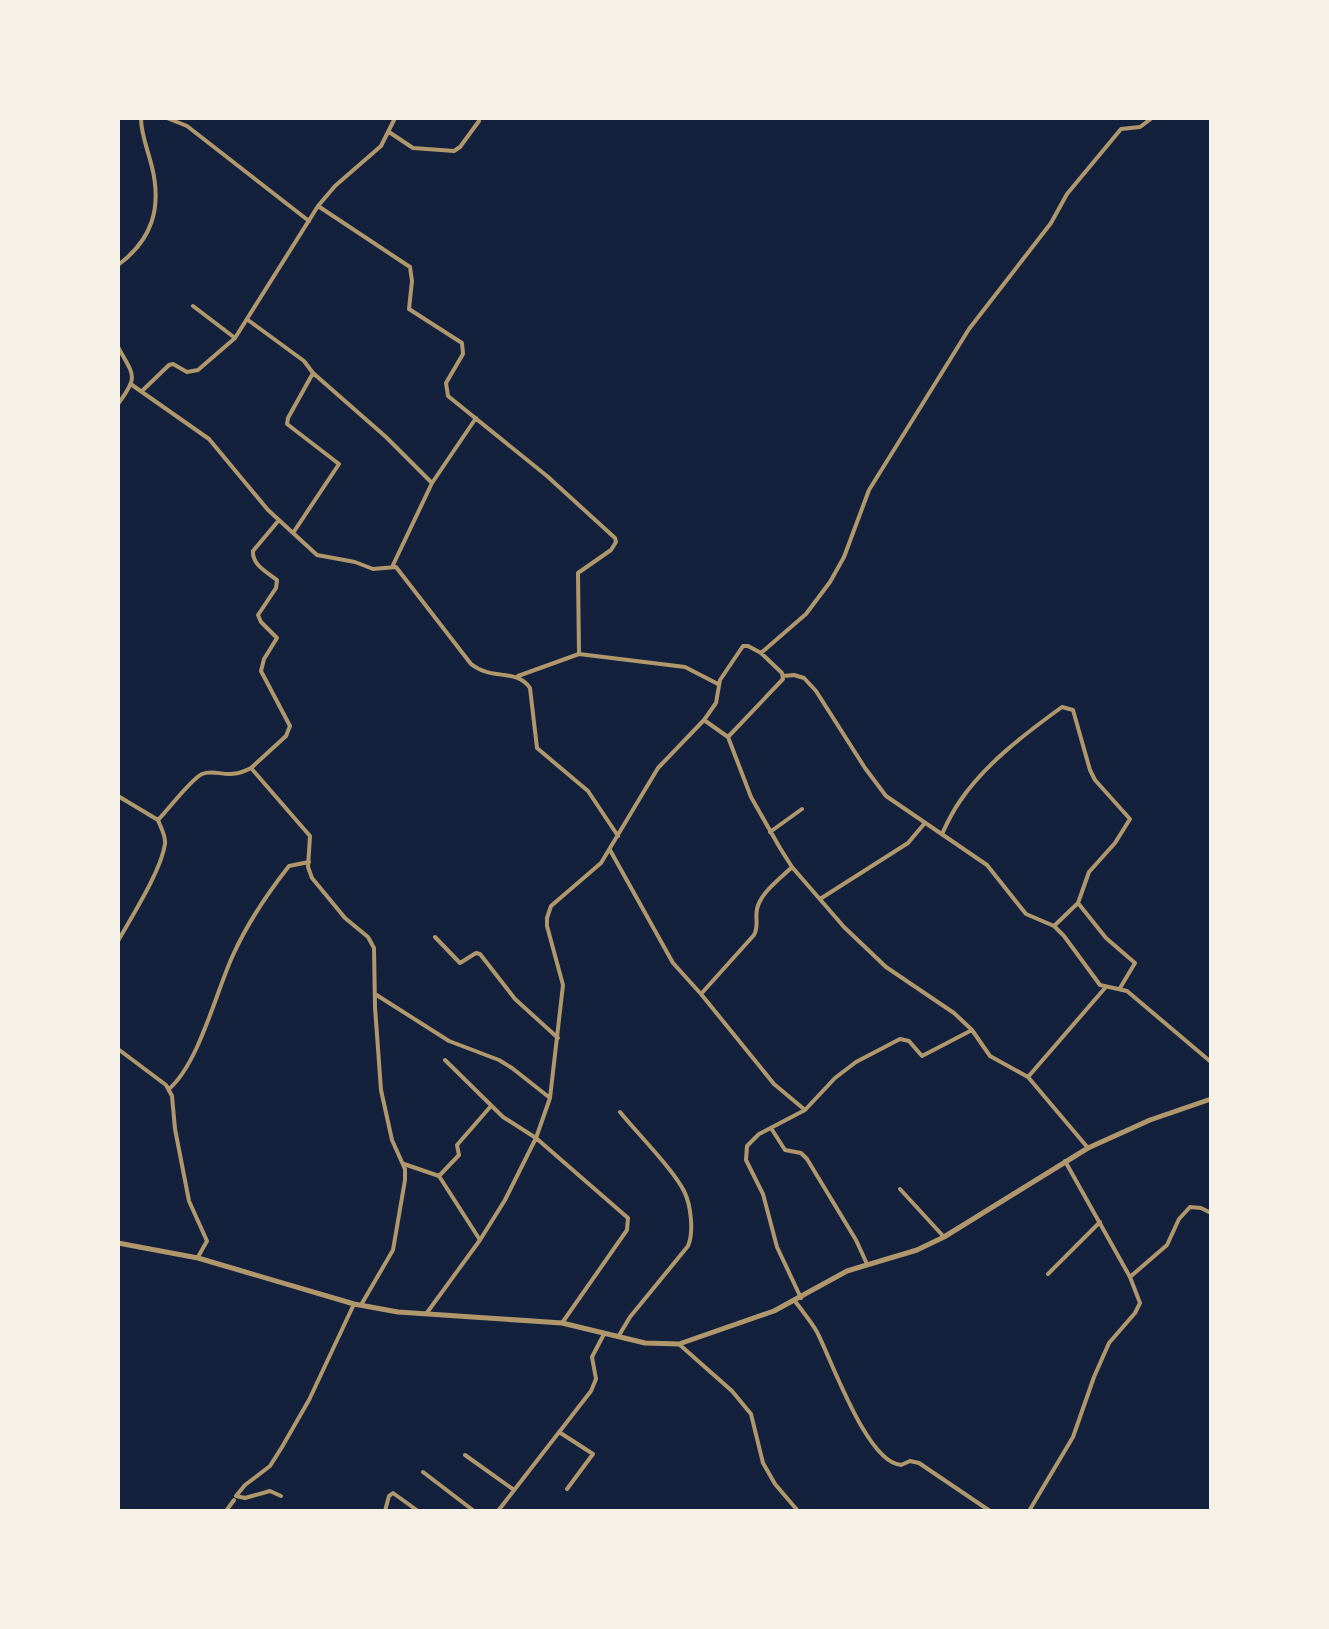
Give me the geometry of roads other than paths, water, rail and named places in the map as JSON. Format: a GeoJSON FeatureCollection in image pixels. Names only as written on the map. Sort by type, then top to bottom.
{"type":"FeatureCollection","features":[{"type":"Feature","properties":{"kind":"street"},"geometry":{"type":"LineString","coordinates":[[118,265],[144,241],[150,228],[154,188],[141,118]]}},
{"type":"Feature","properties":{"kind":"street"},"geometry":{"type":"LineString","coordinates":[[167,118],[197,133],[309,221]]}},
{"type":"Feature","properties":{"kind":"street"},"geometry":{"type":"LineString","coordinates":[[142,391],[169,365],[187,372],[198,370],[235,338],[318,206],[335,186],[381,146],[395,118]]}},
{"type":"Feature","properties":{"kind":"street"},"geometry":{"type":"LineString","coordinates":[[761,653],[806,614],[830,582],[844,557],[869,490],[969,329],[1051,223],[1067,194],[1121,129],[1140,127],[1152,118]]}},
{"type":"Feature","properties":{"kind":"street"},"geometry":{"type":"LineString","coordinates":[[389,132],[413,148],[454,151],[479,121]]}},
{"type":"Feature","properties":{"kind":"street"},"geometry":{"type":"LineString","coordinates":[[318,206],[410,267],[409,309],[462,343],[463,354],[446,383],[448,396],[547,476],[615,538],[611,550],[578,573],[579,654]]}},
{"type":"Feature","properties":{"kind":"street"},"geometry":{"type":"LineString","coordinates":[[193,306],[235,338]]}},
{"type":"Feature","properties":{"kind":"street"},"geometry":{"type":"LineString","coordinates":[[248,320],[304,361],[313,373],[432,483]]}},
{"type":"Feature","properties":{"kind":"street"},"geometry":{"type":"LineString","coordinates":[[118,347],[131,371],[132,385],[118,404]]}},
{"type":"Feature","properties":{"kind":"street"},"geometry":{"type":"LineString","coordinates":[[293,533],[339,464],[287,424],[313,373]]}},
{"type":"Feature","properties":{"kind":"street"},"geometry":{"type":"LineString","coordinates":[[132,385],[209,439],[279,520],[317,555],[355,562],[373,569],[393,565]]}},
{"type":"Feature","properties":{"kind":"street"},"geometry":{"type":"LineString","coordinates":[[393,565],[432,483],[476,418]]}},
{"type":"Feature","properties":{"kind":"street"},"geometry":{"type":"LineString","coordinates":[[158,820],[199,776],[209,773],[230,776],[251,768],[286,736],[290,726],[261,671],[264,659],[277,638],[258,615],[276,588],[277,580],[252,557],[253,551],[279,520]]}},
{"type":"Feature","properties":{"kind":"street"},"geometry":{"type":"LineString","coordinates":[[393,565],[471,664],[489,674],[517,677],[579,654],[685,667],[718,684]]}},
{"type":"Feature","properties":{"kind":"street"},"geometry":{"type":"LineString","coordinates":[[426,1314],[505,1200],[536,1138],[550,1098],[563,985],[547,926],[548,911],[601,863],[658,768],[704,720],[717,699],[718,684],[743,646],[761,653],[783,676]]}},
{"type":"Feature","properties":{"kind":"street"},"geometry":{"type":"LineString","coordinates":[[728,737],[783,676]]}},
{"type":"Feature","properties":{"kind":"street"},"geometry":{"type":"LineString","coordinates":[[783,676],[804,678],[816,691],[886,796],[987,865],[1026,914],[1054,926],[1095,980],[1106,988],[1120,988],[1211,1062]]}},
{"type":"Feature","properties":{"kind":"street"},"geometry":{"type":"LineString","coordinates":[[517,677],[530,688],[537,748],[588,791],[618,836]]}},
{"type":"Feature","properties":{"kind":"street"},"geometry":{"type":"LineString","coordinates":[[942,834],[959,801],[980,775],[1040,723],[1062,707],[1070,708],[1095,780],[1130,819],[1115,843],[1089,872],[1078,903],[1054,926]]}},
{"type":"Feature","properties":{"kind":"street"},"geometry":{"type":"LineString","coordinates":[[704,720],[728,737],[751,797],[770,832],[792,867],[844,927],[886,967],[954,1013],[972,1030],[990,1056],[1028,1077],[1088,1148]]}},
{"type":"Feature","properties":{"kind":"street"},"geometry":{"type":"LineString","coordinates":[[251,768],[310,836],[309,873],[317,885],[345,918],[368,937],[374,948],[381,1090],[405,1180],[393,1250],[357,1305],[309,1400],[270,1466],[236,1496],[245,1498],[268,1491],[281,1496]]}},
{"type":"Feature","properties":{"kind":"street"},"geometry":{"type":"LineString","coordinates":[[118,796],[158,820],[165,835],[165,845],[143,897],[118,941]]}},
{"type":"Feature","properties":{"kind":"street"},"geometry":{"type":"LineString","coordinates":[[770,832],[802,809]]}},
{"type":"Feature","properties":{"kind":"street"},"geometry":{"type":"LineString","coordinates":[[820,899],[908,843],[924,824]]}},
{"type":"Feature","properties":{"kind":"street"},"geometry":{"type":"LineString","coordinates":[[610,850],[668,957],[774,1084],[805,1110]]}},
{"type":"Feature","properties":{"kind":"street"},"geometry":{"type":"LineString","coordinates":[[169,1089],[185,1072],[232,958],[266,895],[289,866],[309,862]]}},
{"type":"Feature","properties":{"kind":"street"},"geometry":{"type":"LineString","coordinates":[[701,994],[757,932],[756,911],[760,900],[792,867]]}},
{"type":"Feature","properties":{"kind":"street"},"geometry":{"type":"LineString","coordinates":[[1078,903],[1106,938],[1135,963],[1120,988]]}},
{"type":"Feature","properties":{"kind":"street"},"geometry":{"type":"LineString","coordinates":[[118,927],[124,930]]}},
{"type":"Feature","properties":{"kind":"street"},"geometry":{"type":"LineString","coordinates":[[435,937],[460,963],[476,953],[480,954],[515,999],[558,1038]]}},
{"type":"Feature","properties":{"kind":"street"},"geometry":{"type":"LineString","coordinates":[[1028,1077],[1106,988]]}},
{"type":"Feature","properties":{"kind":"street"},"geometry":{"type":"LineString","coordinates":[[375,994],[449,1041],[512,1068],[550,1098]]}},
{"type":"Feature","properties":{"kind":"street"},"geometry":{"type":"LineString","coordinates":[[972,1030],[922,1056],[909,1041],[900,1039],[856,1062],[835,1078],[805,1110],[752,1140],[745,1152],[763,1194],[777,1247],[798,1300],[864,1432],[889,1462],[901,1465],[910,1461],[919,1463],[990,1511],[1012,1511]]}},
{"type":"Feature","properties":{"kind":"street"},"geometry":{"type":"LineString","coordinates":[[118,1049],[169,1089],[189,1201],[207,1241],[198,1258]]}},
{"type":"Feature","properties":{"kind":"street"},"geometry":{"type":"LineString","coordinates":[[445,1060],[503,1117],[536,1138],[629,1221],[627,1230],[562,1323]]}},
{"type":"Feature","properties":{"kind":"street"},"geometry":{"type":"LineString","coordinates":[[118,1243],[198,1258],[357,1305],[398,1312],[562,1323],[655,1345],[679,1344],[798,1300],[847,1271],[917,1250],[944,1237],[1088,1148],[1150,1120],[1211,1099]]}},
{"type":"Feature","properties":{"kind":"street"},"geometry":{"type":"LineString","coordinates":[[439,1176],[459,1155],[457,1145],[464,1134],[491,1106]]}},
{"type":"Feature","properties":{"kind":"street"},"geometry":{"type":"LineString","coordinates":[[618,1337],[691,1239],[689,1209],[683,1188],[620,1112]]}},
{"type":"Feature","properties":{"kind":"street"},"geometry":{"type":"LineString","coordinates":[[771,1128],[785,1150],[801,1153],[807,1159],[867,1264]]}},
{"type":"Feature","properties":{"kind":"street"},"geometry":{"type":"LineString","coordinates":[[1029,1511],[1073,1437],[1109,1343],[1139,1307],[1138,1295],[1130,1277],[1065,1161]]}},
{"type":"Feature","properties":{"kind":"street"},"geometry":{"type":"LineString","coordinates":[[403,1164],[439,1176],[480,1240]]}},
{"type":"Feature","properties":{"kind":"street"},"geometry":{"type":"LineString","coordinates":[[900,1189],[944,1237]]}},
{"type":"Feature","properties":{"kind":"street"},"geometry":{"type":"LineString","coordinates":[[1130,1277],[1164,1249],[1179,1219],[1190,1207],[1211,1213]]}},
{"type":"Feature","properties":{"kind":"street"},"geometry":{"type":"LineString","coordinates":[[1048,1274],[1100,1222]]}},
{"type":"Feature","properties":{"kind":"street"},"geometry":{"type":"LineString","coordinates":[[498,1511],[591,1391],[596,1379],[592,1357],[604,1334]]}},
{"type":"Feature","properties":{"kind":"street"},"geometry":{"type":"LineString","coordinates":[[679,1344],[732,1391],[751,1414],[763,1463],[775,1484],[798,1511]]}},
{"type":"Feature","properties":{"kind":"street"},"geometry":{"type":"LineString","coordinates":[[559,1432],[593,1454],[567,1489]]}},
{"type":"Feature","properties":{"kind":"street"},"geometry":{"type":"LineString","coordinates":[[465,1455],[514,1490]]}},
{"type":"Feature","properties":{"kind":"street"},"geometry":{"type":"LineString","coordinates":[[423,1472],[474,1511]]}},
{"type":"Feature","properties":{"kind":"street"},"geometry":{"type":"LineString","coordinates":[[385,1511],[389,1496],[393,1493],[418,1511]]}},
{"type":"Feature","properties":{"kind":"street"},"geometry":{"type":"LineString","coordinates":[[226,1511],[234,1500]]}}]}
